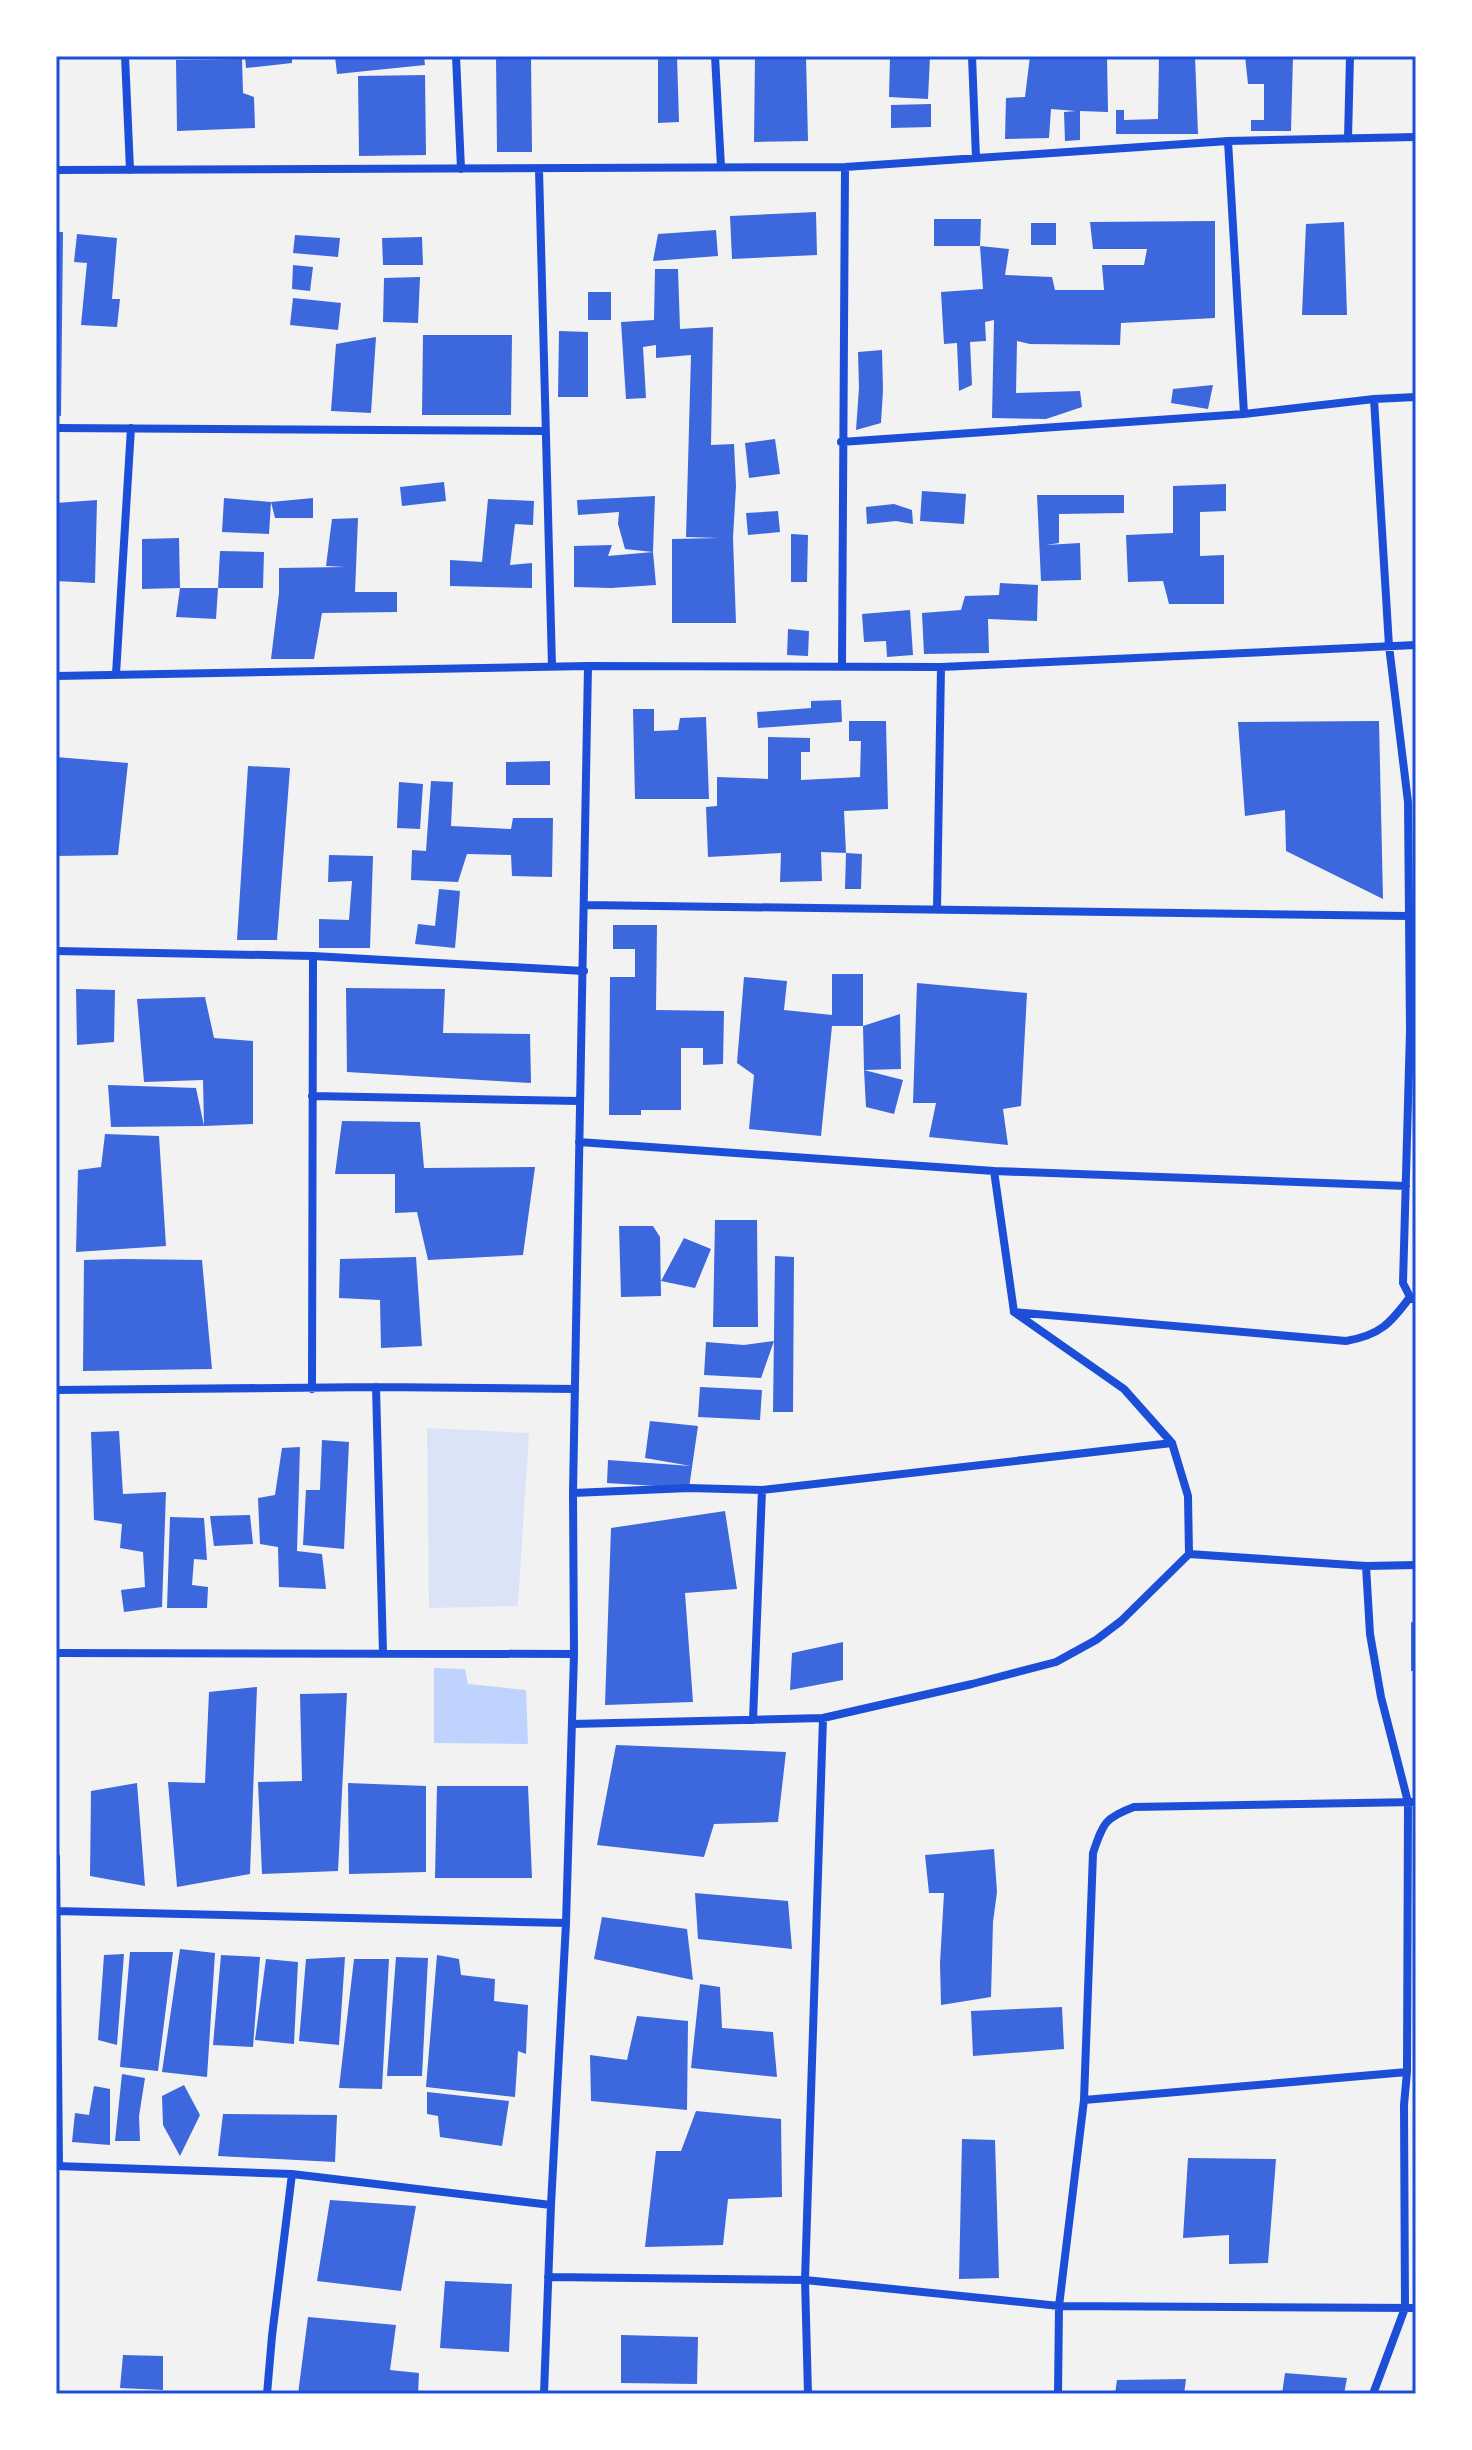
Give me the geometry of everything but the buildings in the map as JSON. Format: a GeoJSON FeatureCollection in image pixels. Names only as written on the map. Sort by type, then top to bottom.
{"type":"FeatureCollection","features":[{"type":"Feature","properties":{"kind":"street"},"geometry":{"type":"LineString","coordinates":[[125,56],[130,170]]}},
{"type":"Feature","properties":{"kind":"street"},"geometry":{"type":"LineString","coordinates":[[456,56],[461,169]]}},
{"type":"Feature","properties":{"kind":"street"},"geometry":{"type":"LineString","coordinates":[[715,56],[721,167]]}},
{"type":"Feature","properties":{"kind":"street"},"geometry":{"type":"LineString","coordinates":[[972,56],[976,158]]}},
{"type":"Feature","properties":{"kind":"street"},"geometry":{"type":"LineString","coordinates":[[1348,139],[1350,56]]}},
{"type":"Feature","properties":{"kind":"street"},"geometry":{"type":"LineString","coordinates":[[56,170],[845,167],[1228,141],[1416,137]]}},
{"type":"Feature","properties":{"kind":"street"},"geometry":{"type":"LineString","coordinates":[[1228,141],[1244,414]]}},
{"type":"Feature","properties":{"kind":"street"},"geometry":{"type":"LineString","coordinates":[[842,665],[845,167]]}},
{"type":"Feature","properties":{"kind":"street"},"geometry":{"type":"LineString","coordinates":[[539,169],[552,666]]}},
{"type":"Feature","properties":{"kind":"street"},"geometry":{"type":"LineString","coordinates":[[841,442],[1244,414],[1416,397]]}},
{"type":"Feature","properties":{"kind":"street"},"geometry":{"type":"LineString","coordinates":[[1014,1312],[1346,1341],[1366,1337],[1382,1328],[1413,1298],[1403,1283],[1413,1031],[1408,916],[1412,802],[1389,646],[1374,399]]}},
{"type":"Feature","properties":{"kind":"street"},"geometry":{"type":"LineString","coordinates":[[56,428],[544,431]]}},
{"type":"Feature","properties":{"kind":"street"},"geometry":{"type":"LineString","coordinates":[[116,674],[131,428]]}},
{"type":"Feature","properties":{"kind":"street"},"geometry":{"type":"LineString","coordinates":[[56,676],[552,666],[941,667],[1416,645]]}},
{"type":"Feature","properties":{"kind":"street"},"geometry":{"type":"LineString","coordinates":[[544,2394],[566,1923],[574,1654],[573,1493],[588,666]]}},
{"type":"Feature","properties":{"kind":"street"},"geometry":{"type":"LineString","coordinates":[[937,909],[941,667]]}},
{"type":"Feature","properties":{"kind":"street"},"geometry":{"type":"LineString","coordinates":[[585,905],[1408,916]]}},
{"type":"Feature","properties":{"kind":"street"},"geometry":{"type":"LineString","coordinates":[[56,951],[313,956],[584,971]]}},
{"type":"Feature","properties":{"kind":"street"},"geometry":{"type":"LineString","coordinates":[[312,1389],[313,956]]}},
{"type":"Feature","properties":{"kind":"street"},"geometry":{"type":"LineString","coordinates":[[312,1096],[579,1101]]}},
{"type":"Feature","properties":{"kind":"street"},"geometry":{"type":"LineString","coordinates":[[579,1142],[994,1171],[1406,1186]]}},
{"type":"Feature","properties":{"kind":"street"},"geometry":{"type":"LineString","coordinates":[[572,1724],[823,1718],[1056,1662],[1096,1640],[1121,1621],[1189,1554],[1188,1496],[1172,1443],[1124,1389],[1014,1312],[994,1171]]}},
{"type":"Feature","properties":{"kind":"street"},"geometry":{"type":"LineString","coordinates":[[376,1387],[383,1653]]}},
{"type":"Feature","properties":{"kind":"street"},"geometry":{"type":"LineString","coordinates":[[56,1390],[575,1389]]}},
{"type":"Feature","properties":{"kind":"street"},"geometry":{"type":"LineString","coordinates":[[573,1493],[689,1488],[762,1490],[1172,1443]]}},
{"type":"Feature","properties":{"kind":"street"},"geometry":{"type":"LineString","coordinates":[[753,1720],[762,1490]]}},
{"type":"Feature","properties":{"kind":"street"},"geometry":{"type":"LineString","coordinates":[[1189,1554],[1366,1566],[1416,1565]]}},
{"type":"Feature","properties":{"kind":"street"},"geometry":{"type":"LineString","coordinates":[[1366,1566],[1370,1634],[1381,1697],[1412,1802],[1404,2105],[1405,2308],[1373,2394]]}},
{"type":"Feature","properties":{"kind":"street"},"geometry":{"type":"LineString","coordinates":[[56,1653],[574,1654]]}},
{"type":"Feature","properties":{"kind":"street"},"geometry":{"type":"LineString","coordinates":[[808,2394],[805,2280],[823,1718]]}},
{"type":"Feature","properties":{"kind":"street"},"geometry":{"type":"LineString","coordinates":[[1058,2394],[1059,2306],[1084,2100],[1093,1853],[1102,1827],[1114,1814],[1134,1807],[1412,1802]]}},
{"type":"Feature","properties":{"kind":"street"},"geometry":{"type":"LineString","coordinates":[[56,1857],[57,2166],[292,2174],[551,2205]]}},
{"type":"Feature","properties":{"kind":"street"},"geometry":{"type":"LineString","coordinates":[[57,1911],[566,1923]]}},
{"type":"Feature","properties":{"kind":"street"},"geometry":{"type":"LineString","coordinates":[[1084,2100],[1407,2072]]}},
{"type":"Feature","properties":{"kind":"street"},"geometry":{"type":"LineString","coordinates":[[1404,2105],[1416,2104]]}},
{"type":"Feature","properties":{"kind":"street"},"geometry":{"type":"LineString","coordinates":[[267,2394],[292,2174]]}},
{"type":"Feature","properties":{"kind":"street"},"geometry":{"type":"LineString","coordinates":[[548,2277],[805,2280],[1059,2306],[1416,2308]]}},
{"type":"Feature","properties":{"kind":"shaded area"},"geometry":{"type":"Polygon","coordinates":[[[427,1428],[529,1433],[518,1606],[429,1608],[427,1428]]]}},
{"type":"Feature","properties":{"kind":"water"},"geometry":{"type":"Polygon","coordinates":[[[434,1668],[465,1669],[468,1684],[526,1690],[528,1744],[434,1743],[434,1668]]]}}]}
